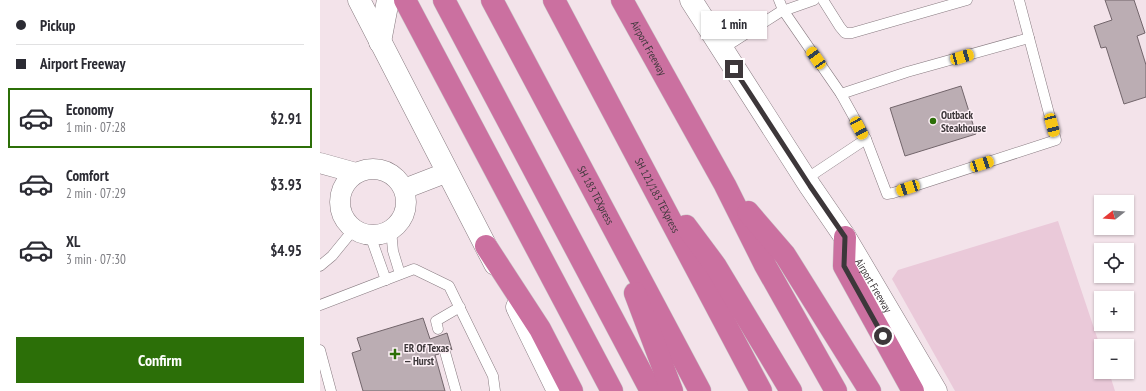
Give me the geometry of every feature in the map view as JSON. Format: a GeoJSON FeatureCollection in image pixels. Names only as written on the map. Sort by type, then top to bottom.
{"type":"FeatureCollection","features":[{"type":"Feature","properties":{"kind":"highway","name":"SH 183 TEXpress"},"geometry":{"type":"LineString","coordinates":[[492,0],[700,391]]}},
{"type":"Feature","properties":{"kind":"highway","name":"SH 121/183 TEXpress"},"geometry":{"type":"LineString","coordinates":[[554,0],[761,391]]}},
{"type":"Feature","properties":{"kind":"highway","name":"Airport Freeway"},"geometry":{"type":"LineString","coordinates":[[622,0],[725,185],[765,265],[836,391]]}},
{"type":"Feature","properties":{"kind":"highway"},"geometry":{"type":"LineString","coordinates":[[447,6],[651,391]]}},
{"type":"Feature","properties":{"kind":"highway"},"geometry":{"type":"LineString","coordinates":[[410,9],[612,391]]}},
{"type":"Feature","properties":{"kind":"highway"},"geometry":{"type":"LineString","coordinates":[[644,171],[715,265],[791,391]]}},
{"type":"Feature","properties":{"kind":"highway"},"geometry":{"type":"LineString","coordinates":[[725,185],[785,255],[870,391]]}},
{"type":"Feature","properties":{"kind":"highway"},"geometry":{"type":"LineString","coordinates":[[599,201],[672,391]]}},
{"type":"Feature","properties":{"kind":"highway"},"geometry":{"type":"LineString","coordinates":[[845,237],[844,266],[913,391]]}},
{"type":"Feature","properties":{"kind":"highway"},"geometry":{"type":"LineString","coordinates":[[486,246],[540,329],[572,391]]}},
{"type":"Feature","properties":{"kind":"main road"},"geometry":{"type":"LineString","coordinates":[[359,0],[486,246],[554,387]]}},
{"type":"Feature","properties":{"kind":"main road"},"geometry":{"type":"LineString","coordinates":[[380,42],[388,0]]}},
{"type":"Feature","properties":{"kind":"main road","name":"Airport Freeway"},"geometry":{"type":"LineString","coordinates":[[691,0],[845,237],[936,391]]}},
{"type":"Feature","properties":{"kind":"street"},"geometry":{"type":"LineString","coordinates":[[320,164],[356,173]]}},
{"type":"Feature","properties":{"kind":"street"},"geometry":{"type":"LineString","coordinates":[[378,168],[389,172],[398,180],[404,190],[406,207],[403,216],[398,224],[391,230],[382,234],[362,232],[346,221],[341,212],[340,201],[342,190],[347,180],[356,173],[367,169],[378,168]]}},
{"type":"Feature","properties":{"kind":"street"},"geometry":{"type":"LineString","coordinates":[[404,190],[448,172]]}},
{"type":"Feature","properties":{"kind":"lane"},"geometry":{"type":"LineString","coordinates":[[779,0],[783,10],[841,94],[866,139],[887,194],[1056,140],[1019,0]]}},
{"type":"Feature","properties":{"kind":"lane"},"geometry":{"type":"LineString","coordinates":[[722,49],[783,10],[814,0]]}},
{"type":"Feature","properties":{"kind":"lane"},"geometry":{"type":"LineString","coordinates":[[823,0],[845,33],[852,33],[950,2],[967,0]]}},
{"type":"Feature","properties":{"kind":"lane"},"geometry":{"type":"LineString","coordinates":[[841,94],[907,72],[1029,38]]}},
{"type":"Feature","properties":{"kind":"lane"},"geometry":{"type":"LineString","coordinates":[[806,179],[866,139]]}},
{"type":"Feature","properties":{"kind":"lane"},"geometry":{"type":"LineString","coordinates":[[391,230],[393,251],[400,274]]}},
{"type":"Feature","properties":{"kind":"lane"},"geometry":{"type":"LineString","coordinates":[[320,266],[362,232],[386,280]]}},
{"type":"Feature","properties":{"kind":"lane"},"geometry":{"type":"LineString","coordinates":[[320,305],[414,269],[449,286],[493,376],[495,391]]}},
{"type":"Feature","properties":{"kind":"lane"},"geometry":{"type":"LineString","coordinates":[[438,329],[436,321],[460,307]]}},
{"type":"Feature","properties":{"kind":"lane"},"geometry":{"type":"LineString","coordinates":[[320,350],[332,391]]}},
{"type":"Feature","properties":{"kind":"lane"},"geometry":{"type":"LineString","coordinates":[[445,352],[456,391]]}},
{"type":"Feature","properties":{"kind":"shaded area"},"geometry":{"type":"Polygon","coordinates":[[[1058,221],[1098,339],[1094,339],[1094,379],[1111,379],[1115,391],[955,391],[892,279],[898,270],[1058,221]]]}},
{"type":"Feature","properties":{"kind":"building"},"geometry":{"type":"Polygon","coordinates":[[[1105,0],[1134,0],[1145,33],[1137,36],[1146,65],[1146,97],[1124,104],[1106,47],[1101,48],[1094,26],[1112,20],[1105,0]]]}},
{"type":"Feature","properties":{"kind":"building","name":"Outback Steakhouse"},"geometry":{"type":"Polygon","coordinates":[[[961,86],[976,134],[905,156],[890,108],[961,86]]]}},
{"type":"Feature","properties":{"kind":"building","name":"ER Of Texas — Hurst"},"geometry":{"type":"Polygon","coordinates":[[[423,318],[430,339],[447,333],[452,350],[447,346],[443,346],[439,350],[439,354],[435,355],[445,391],[363,391],[352,353],[361,350],[357,338],[423,318]]]}},
{"type":"Feature","properties":{"kind":"place","name":"Outback Steakhouse"},"geometry":{"type":"Point","coordinates":[933,121]}},
{"type":"Feature","properties":{"kind":"place","name":"ER Of Texas — Hurst"},"geometry":{"type":"Point","coordinates":[395,354]}},
{"type":"Feature","properties":{"kind":"route"},"geometry":{"type":"LineString","coordinates":[[734,69],[845,237],[844,266],[883,336]]}}]}
